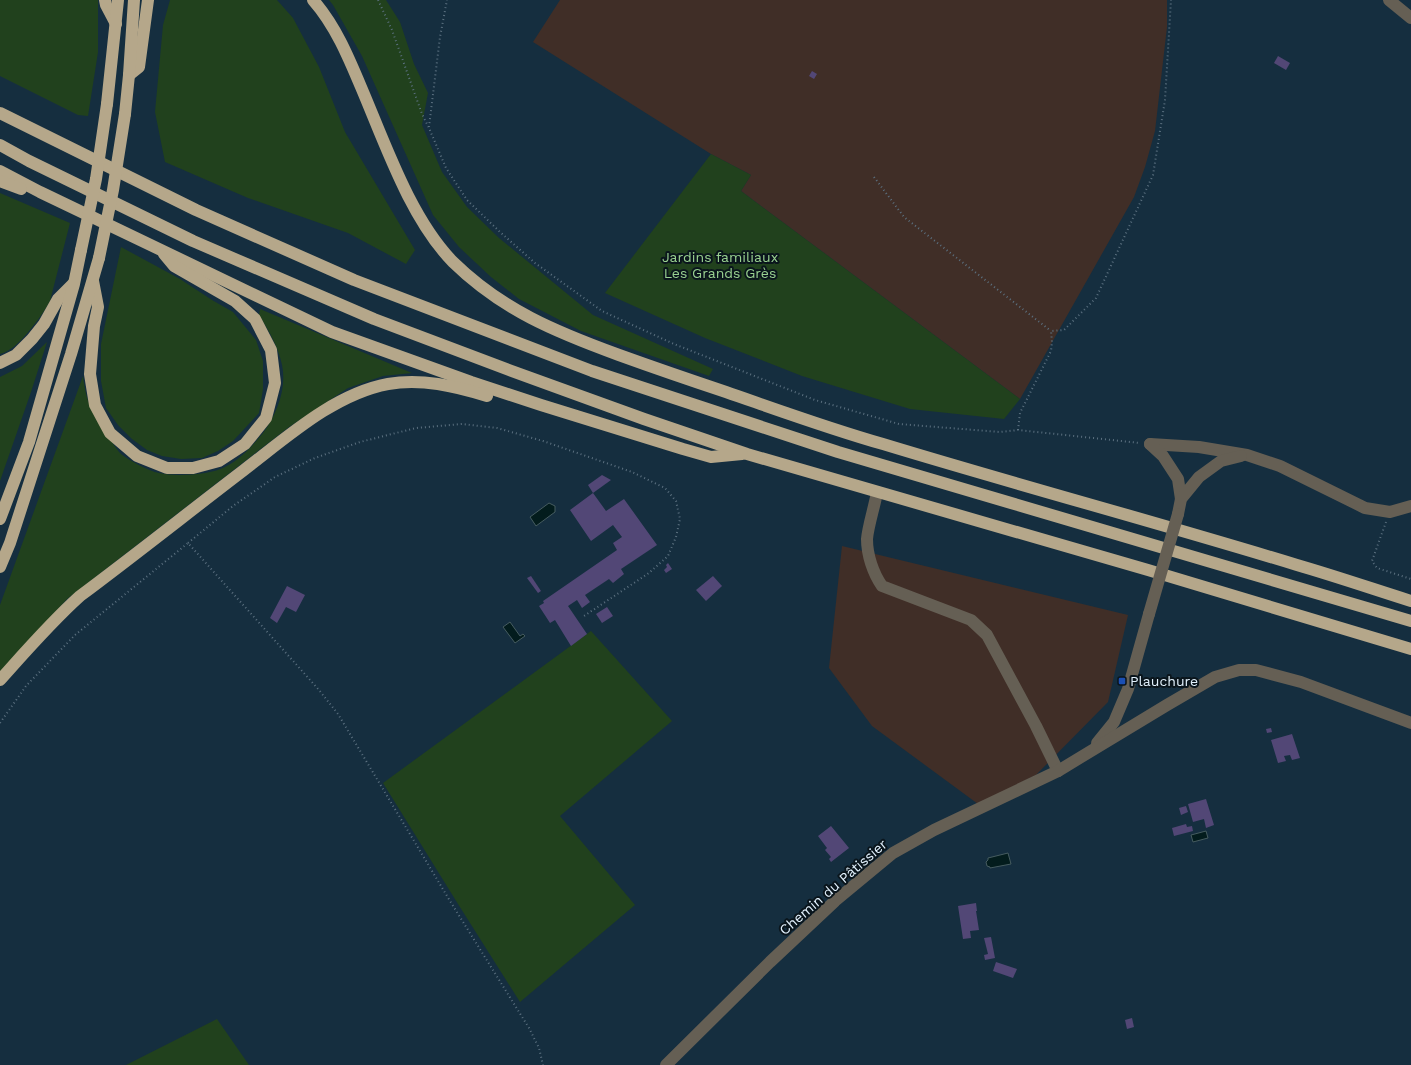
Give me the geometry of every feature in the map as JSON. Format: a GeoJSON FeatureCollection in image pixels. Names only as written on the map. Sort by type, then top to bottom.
{"type":"FeatureCollection","features":[{"type":"Feature","properties":{"kind":"highway"},"geometry":{"type":"LineString","coordinates":[[105,0],[116,24]]}},
{"type":"Feature","properties":{"kind":"highway"},"geometry":{"type":"LineString","coordinates":[[0,519],[29,442],[74,284],[96,179],[107,104],[118,0]]}},
{"type":"Feature","properties":{"kind":"highway"},"geometry":{"type":"LineString","coordinates":[[0,567],[10,543],[42,446],[99,258],[113,190],[125,114],[134,0]]}},
{"type":"Feature","properties":{"kind":"highway"},"geometry":{"type":"LineString","coordinates":[[129,75],[139,67],[148,0]]}},
{"type":"Feature","properties":{"kind":"highway"},"geometry":{"type":"LineString","coordinates":[[313,0],[338,36],[350,60],[399,176],[423,222],[436,242],[453,262],[489,292],[517,312],[586,343],[768,407],[872,441],[1297,565],[1411,601]]}},
{"type":"Feature","properties":{"kind":"highway"},"geometry":{"type":"LineString","coordinates":[[0,113],[196,210],[354,280],[592,371],[838,452],[1411,621]]}},
{"type":"Feature","properties":{"kind":"highway"},"geometry":{"type":"LineString","coordinates":[[0,145],[29,161],[193,241],[374,319],[629,414],[748,454],[1148,570],[1411,649]]}},
{"type":"Feature","properties":{"kind":"highway"},"geometry":{"type":"LineString","coordinates":[[0,171],[40,192],[332,332],[449,375],[711,457],[748,454]]}},
{"type":"Feature","properties":{"kind":"highway"},"geometry":{"type":"LineString","coordinates":[[0,181],[19,189],[40,192]]}},
{"type":"Feature","properties":{"kind":"highway"},"geometry":{"type":"LineString","coordinates":[[93,281],[98,307],[94,326],[90,374],[95,405],[110,433],[137,456],[167,468],[194,468],[219,461],[245,444],[266,418],[275,384],[271,350],[255,319],[235,301],[174,266],[160,250]]}},
{"type":"Feature","properties":{"kind":"highway"},"geometry":{"type":"LineString","coordinates":[[0,363],[16,355],[32,339],[44,324],[58,299],[74,284]]}},
{"type":"Feature","properties":{"kind":"highway"},"geometry":{"type":"LineString","coordinates":[[0,680],[58,616],[80,596],[314,417],[354,395],[388,384],[410,382],[432,383],[515,404],[541,405]]}},
{"type":"Feature","properties":{"kind":"street"},"geometry":{"type":"LineString","coordinates":[[1390,0],[1411,18]]}},
{"type":"Feature","properties":{"kind":"street"},"geometry":{"type":"LineString","coordinates":[[1150,444],[1198,447],[1247,455],[1280,466],[1365,508],[1390,512],[1411,506]]}},
{"type":"Feature","properties":{"kind":"street"},"geometry":{"type":"LineString","coordinates":[[1092,749],[1114,722],[1128,689],[1181,499],[1178,479],[1163,456],[1150,444]]}},
{"type":"Feature","properties":{"kind":"street"},"geometry":{"type":"LineString","coordinates":[[1181,499],[1199,477],[1221,461],[1247,455]]}},
{"type":"Feature","properties":{"kind":"street"},"geometry":{"type":"LineString","coordinates":[[877,492],[867,538],[875,576],[882,586],[971,620],[987,635],[1036,726],[1058,771]]}},
{"type":"Feature","properties":{"kind":"street","name":"Chemin du Pâtissier"},"geometry":{"type":"LineString","coordinates":[[666,1065],[770,962],[835,901],[893,853],[934,830],[1058,771],[1092,749],[1215,677],[1239,670],[1256,670],[1300,682],[1411,723]]}},
{"type":"Feature","properties":{"kind":"path"},"geometry":{"type":"LineString","coordinates":[[378,0],[392,30],[422,114],[446,168],[467,200],[535,263],[602,311],[674,344],[815,400],[899,424],[1000,432],[1018,430],[1150,444]]}},
{"type":"Feature","properties":{"kind":"path"},"geometry":{"type":"LineString","coordinates":[[429,128],[440,37],[447,0]]}},
{"type":"Feature","properties":{"kind":"path"},"geometry":{"type":"LineString","coordinates":[[874,177],[904,217],[1051,331],[1064,330],[1096,298],[1153,175],[1166,100],[1170,0]]}},
{"type":"Feature","properties":{"kind":"path"},"geometry":{"type":"LineString","coordinates":[[1018,430],[1020,413],[1051,351],[1051,331]]}},
{"type":"Feature","properties":{"kind":"path"},"geometry":{"type":"LineString","coordinates":[[0,723],[26,686],[75,634],[233,506],[274,477],[315,458],[360,442],[416,428],[462,424],[496,428],[632,472],[664,488],[676,501],[680,519],[676,537],[668,556],[649,573],[584,616]]}},
{"type":"Feature","properties":{"kind":"path"},"geometry":{"type":"LineString","coordinates":[[1390,512],[1372,561],[1377,568],[1411,579]]}},
{"type":"Feature","properties":{"kind":"path"},"geometry":{"type":"LineString","coordinates":[[188,543],[319,690],[338,714],[450,901],[529,1028],[539,1048],[543,1065]]}},
{"type":"Feature","properties":{"kind":"shaded area"},"geometry":{"type":"Polygon","coordinates":[[[560,0],[1167,0],[1167,27],[1155,131],[1145,167],[1134,197],[1020,399],[741,191],[751,175],[711,154],[533,42],[560,0]]]}},
{"type":"Feature","properties":{"kind":"shaded area"},"geometry":{"type":"Polygon","coordinates":[[[549,503],[555,506],[555,512],[536,526],[530,517],[549,503]]]}},
{"type":"Feature","properties":{"kind":"shaded area"},"geometry":{"type":"Polygon","coordinates":[[[842,546],[1128,615],[1108,702],[1036,775],[978,804],[872,726],[829,668],[842,546]]]}},
{"type":"Feature","properties":{"kind":"shaded area"},"geometry":{"type":"Polygon","coordinates":[[[510,622],[520,636],[523,634],[525,636],[515,643],[503,627],[510,622]]]}},
{"type":"Feature","properties":{"kind":"shaded area"},"geometry":{"type":"Polygon","coordinates":[[[1206,831],[1208,838],[1193,842],[1191,835],[1206,831]]]}},
{"type":"Feature","properties":{"kind":"shaded area"},"geometry":{"type":"Polygon","coordinates":[[[1008,853],[1011,864],[990,868],[987,866],[986,862],[988,858],[1008,853]]]}},
{"type":"Feature","properties":{"kind":"green space"},"geometry":{"type":"Polygon","coordinates":[[[0,0],[98,0],[98,52],[88,116],[78,115],[0,76],[0,0]]]}},
{"type":"Feature","properties":{"kind":"green space"},"geometry":{"type":"Polygon","coordinates":[[[170,0],[277,0],[293,18],[319,67],[345,132],[415,250],[406,264],[348,233],[248,198],[165,162],[155,112],[163,25],[170,0]]]}},
{"type":"Feature","properties":{"kind":"green space"},"geometry":{"type":"Polygon","coordinates":[[[329,0],[386,0],[400,22],[414,64],[428,93],[422,125],[442,172],[467,207],[499,238],[593,315],[713,369],[709,376],[581,331],[519,299],[491,277],[459,247],[433,215],[362,56],[329,0]]]}},
{"type":"Feature","properties":{"kind":"green space","name":"Jardins familiaux Les Grands Grès"},"geometry":{"type":"Polygon","coordinates":[[[711,154],[751,175],[741,191],[1020,399],[1004,419],[910,409],[802,376],[705,338],[605,293],[711,154]]]}},
{"type":"Feature","properties":{"kind":"green space"},"geometry":{"type":"Polygon","coordinates":[[[0,193],[70,223],[50,301],[38,320],[20,342],[6,352],[0,354],[0,193]]]}},
{"type":"Feature","properties":{"kind":"green space"},"geometry":{"type":"Polygon","coordinates":[[[121,247],[180,279],[233,312],[256,340],[263,361],[263,389],[259,413],[233,441],[218,451],[202,458],[181,459],[162,456],[147,450],[132,439],[118,425],[106,408],[101,381],[101,344],[121,247]]]}},
{"type":"Feature","properties":{"kind":"green space"},"geometry":{"type":"Polygon","coordinates":[[[260,309],[412,373],[383,376],[348,388],[289,427],[67,599],[0,674],[0,605],[83,376],[90,407],[115,447],[125,457],[150,470],[166,474],[193,474],[219,470],[236,460],[255,443],[273,418],[280,400],[283,383],[282,365],[276,345],[259,315],[260,309]]]}},
{"type":"Feature","properties":{"kind":"green space"},"geometry":{"type":"Polygon","coordinates":[[[47,342],[0,481],[0,377],[22,366],[47,342]]]}},
{"type":"Feature","properties":{"kind":"green space"},"geometry":{"type":"Polygon","coordinates":[[[591,631],[672,721],[560,816],[635,905],[520,1002],[383,783],[591,631]]]}},
{"type":"Feature","properties":{"kind":"green space"},"geometry":{"type":"Polygon","coordinates":[[[217,1019],[249,1065],[126,1065],[217,1019]]]}},
{"type":"Feature","properties":{"kind":"building"},"geometry":{"type":"Polygon","coordinates":[[[1278,56],[1290,63],[1286,70],[1274,63],[1278,56]]]}},
{"type":"Feature","properties":{"kind":"building"},"geometry":{"type":"Polygon","coordinates":[[[812,71],[817,74],[814,79],[809,76],[812,71]]]}},
{"type":"Feature","properties":{"kind":"building"},"geometry":{"type":"Polygon","coordinates":[[[602,475],[611,480],[593,493],[588,485],[602,475]]]}},
{"type":"Feature","properties":{"kind":"building"},"geometry":{"type":"Polygon","coordinates":[[[593,493],[606,511],[624,499],[657,545],[621,569],[624,574],[613,583],[609,579],[585,595],[590,602],[582,608],[577,600],[568,606],[587,634],[571,646],[555,620],[550,623],[539,606],[544,603],[543,601],[617,550],[613,543],[622,537],[613,525],[591,541],[570,510],[593,493]]]}},
{"type":"Feature","properties":{"kind":"building"},"geometry":{"type":"Polygon","coordinates":[[[668,563],[672,569],[666,573],[664,570],[668,563]]]}},
{"type":"Feature","properties":{"kind":"building"},"geometry":{"type":"Polygon","coordinates":[[[531,576],[541,591],[538,593],[527,578],[531,576]]]}},
{"type":"Feature","properties":{"kind":"building"},"geometry":{"type":"Polygon","coordinates":[[[713,576],[722,586],[706,601],[696,590],[713,576]]]}},
{"type":"Feature","properties":{"kind":"building"},"geometry":{"type":"Polygon","coordinates":[[[287,586],[305,595],[296,612],[286,607],[277,623],[270,618],[287,586]]]}},
{"type":"Feature","properties":{"kind":"building"},"geometry":{"type":"Polygon","coordinates":[[[607,607],[613,616],[602,623],[596,614],[607,607]]]}},
{"type":"Feature","properties":{"kind":"building"},"geometry":{"type":"Polygon","coordinates":[[[1271,728],[1272,732],[1267,733],[1266,729],[1271,728]]]}},
{"type":"Feature","properties":{"kind":"building"},"geometry":{"type":"Polygon","coordinates":[[[1292,734],[1300,758],[1292,760],[1290,755],[1284,756],[1286,761],[1278,763],[1271,740],[1292,734]]]}},
{"type":"Feature","properties":{"kind":"building"},"geometry":{"type":"Polygon","coordinates":[[[1206,799],[1214,825],[1206,828],[1204,819],[1193,822],[1188,804],[1206,799]]]}},
{"type":"Feature","properties":{"kind":"building"},"geometry":{"type":"Polygon","coordinates":[[[1186,806],[1188,812],[1181,815],[1179,808],[1186,806]]]}},
{"type":"Feature","properties":{"kind":"building"},"geometry":{"type":"Polygon","coordinates":[[[1186,824],[1187,827],[1192,826],[1193,831],[1174,836],[1172,828],[1186,824]]]}},
{"type":"Feature","properties":{"kind":"building"},"geometry":{"type":"Polygon","coordinates":[[[831,826],[849,848],[831,862],[829,859],[831,857],[825,850],[827,848],[818,836],[831,826]]]}},
{"type":"Feature","properties":{"kind":"building"},"geometry":{"type":"Polygon","coordinates":[[[976,903],[979,930],[970,931],[971,938],[963,939],[958,906],[976,903]]]}},
{"type":"Feature","properties":{"kind":"building"},"geometry":{"type":"Polygon","coordinates":[[[991,937],[995,958],[985,960],[984,955],[988,954],[984,938],[991,937]]]}},
{"type":"Feature","properties":{"kind":"building"},"geometry":{"type":"Polygon","coordinates":[[[996,962],[1017,969],[1013,978],[993,971],[996,962]]]}},
{"type":"Feature","properties":{"kind":"building"},"geometry":{"type":"Polygon","coordinates":[[[1132,1018],[1134,1027],[1127,1029],[1125,1020],[1132,1018]]]}},
{"type":"Feature","properties":{"kind":"place","name":"Plauchure"},"geometry":{"type":"Point","coordinates":[1122,681]}}]}
